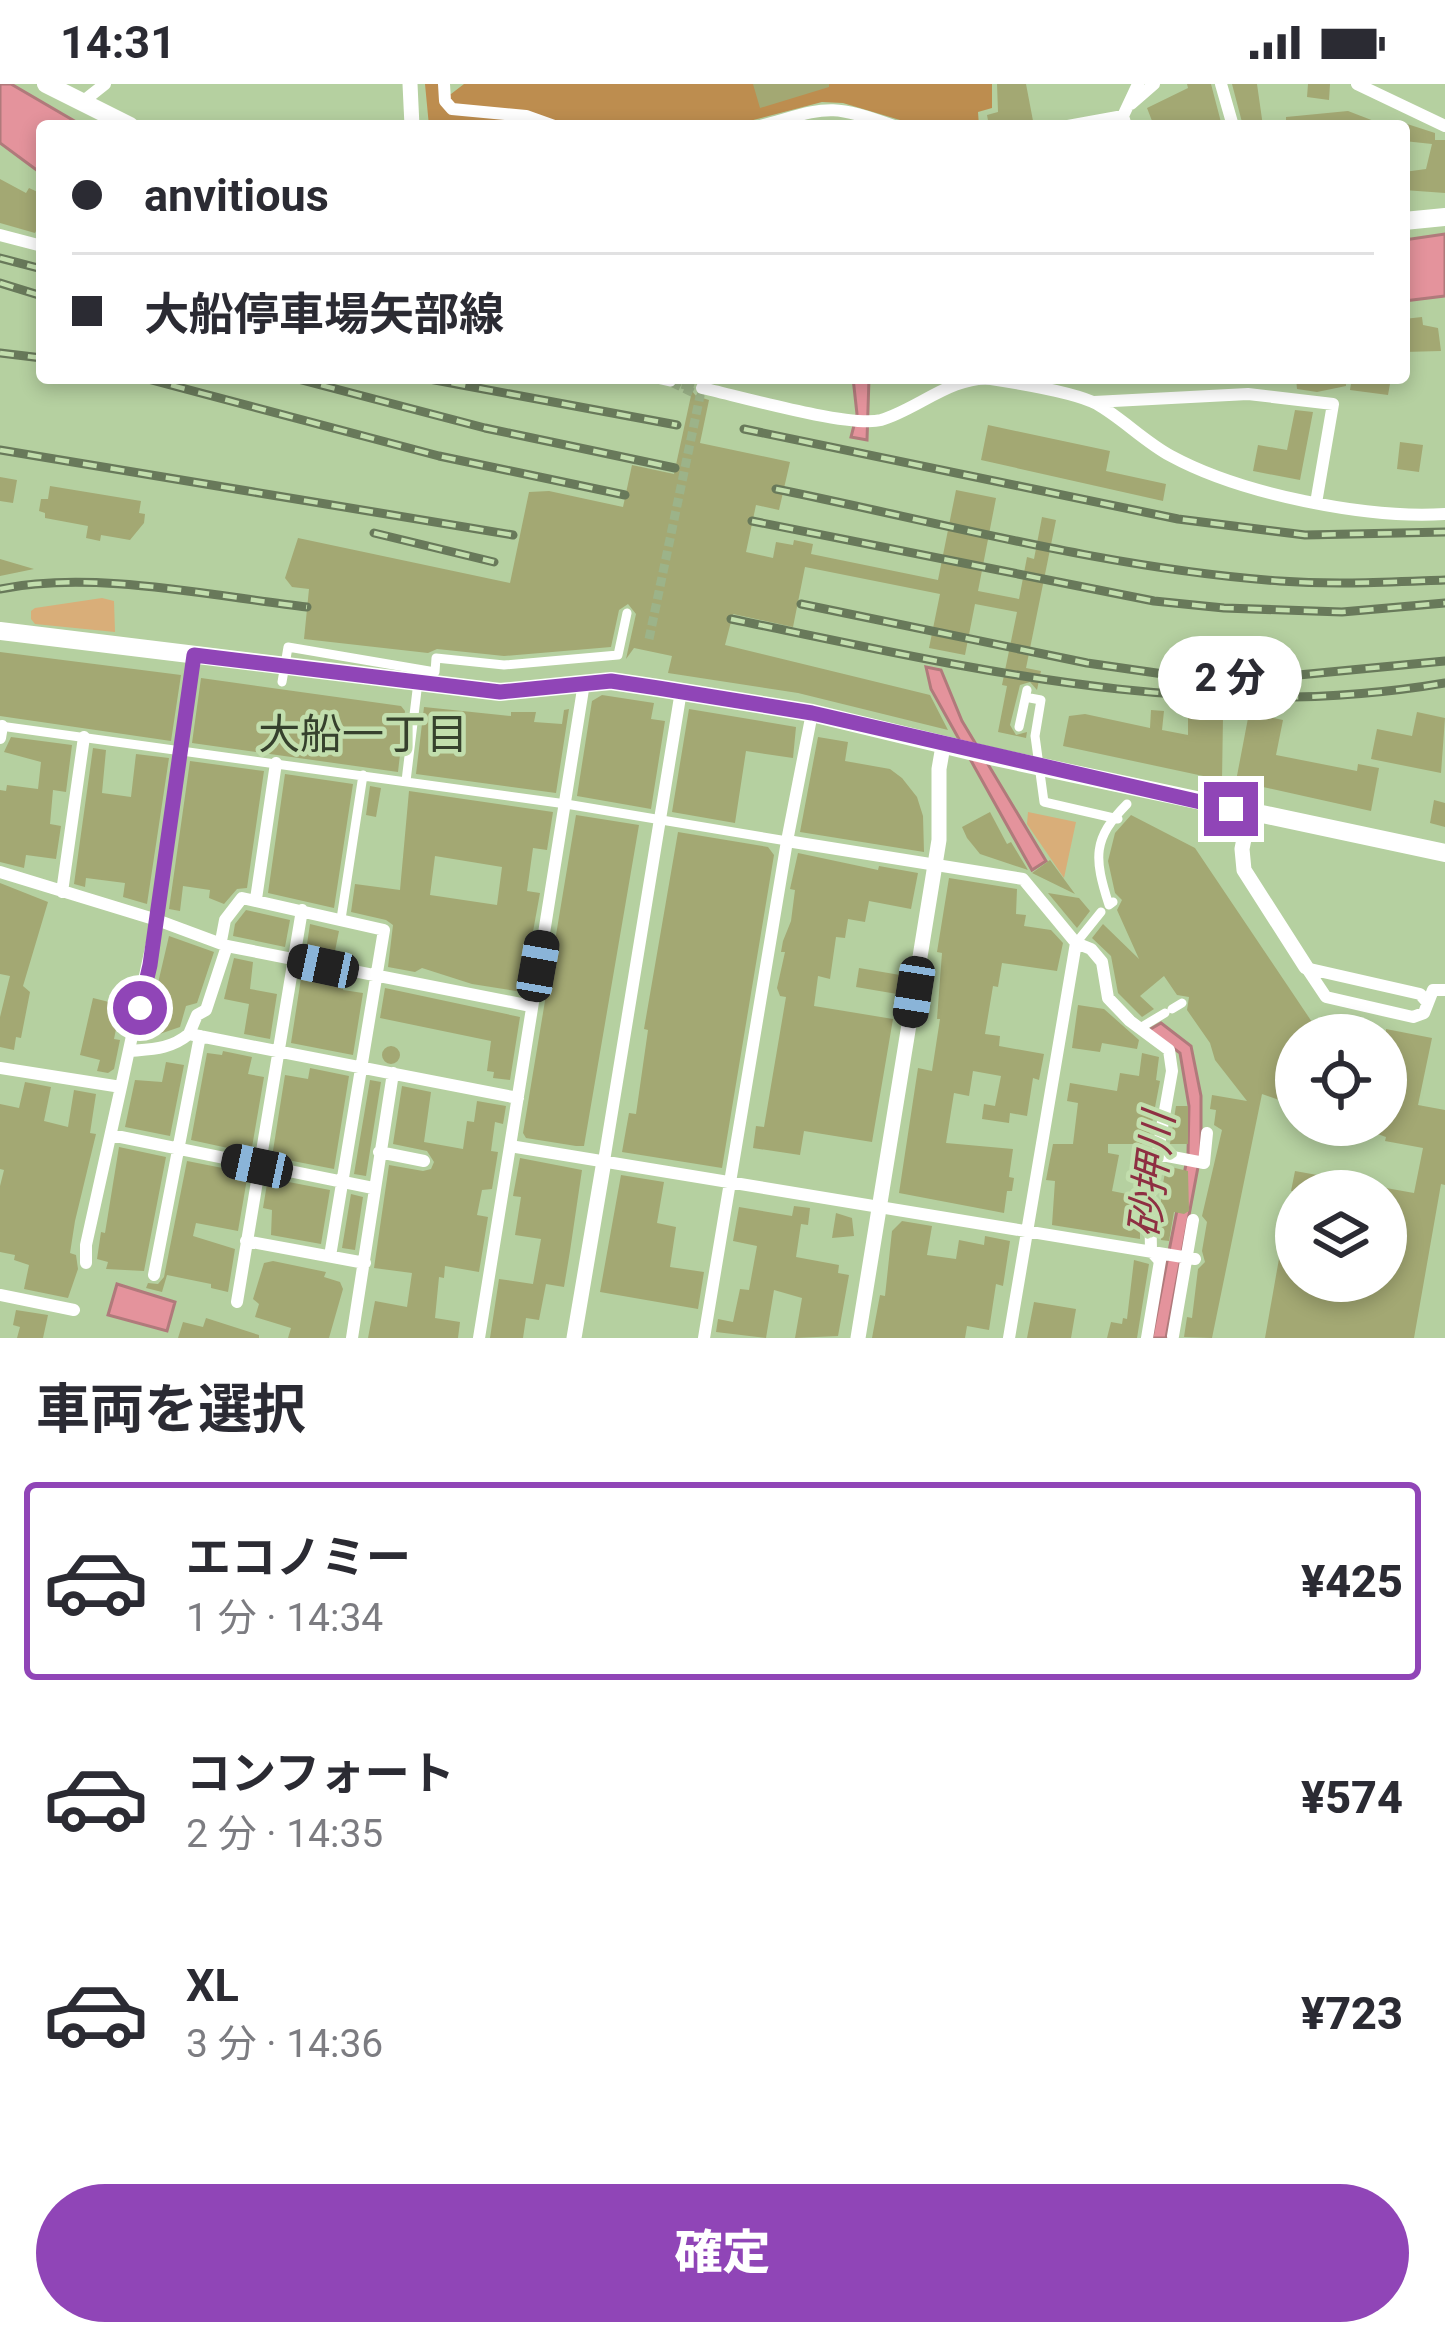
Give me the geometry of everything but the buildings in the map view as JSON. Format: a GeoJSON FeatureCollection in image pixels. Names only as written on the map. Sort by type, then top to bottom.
{"type":"FeatureCollection","features":[{"type":"Feature","properties":{"kind":"main road"},"geometry":{"type":"LineString","coordinates":[[46,84],[117,120]]}},
{"type":"Feature","properties":{"kind":"main road"},"geometry":{"type":"LineString","coordinates":[[1410,220],[1445,217]]}},
{"type":"Feature","properties":{"kind":"main road"},"geometry":{"type":"LineString","coordinates":[[0,631],[500,692],[611,681],[812,713],[952,748],[1445,853]]}},
{"type":"Feature","properties":{"kind":"street"},"geometry":{"type":"LineString","coordinates":[[81,103],[105,84]]}},
{"type":"Feature","properties":{"kind":"street"},"geometry":{"type":"LineString","coordinates":[[410,84],[412,120]]}},
{"type":"Feature","properties":{"kind":"street"},"geometry":{"type":"LineString","coordinates":[[444,84],[452,109],[537,120]]}},
{"type":"Feature","properties":{"kind":"street"},"geometry":{"type":"LineString","coordinates":[[1126,116],[1138,84]]}},
{"type":"Feature","properties":{"kind":"street"},"geometry":{"type":"LineString","coordinates":[[1126,116],[1154,84]]}},
{"type":"Feature","properties":{"kind":"street"},"geometry":{"type":"LineString","coordinates":[[1221,84],[1231,120]]}},
{"type":"Feature","properties":{"kind":"street"},"geometry":{"type":"LineString","coordinates":[[1357,84],[1445,126]]}},
{"type":"Feature","properties":{"kind":"street"},"geometry":{"type":"LineString","coordinates":[[779,120],[821,107],[877,120]]}},
{"type":"Feature","properties":{"kind":"street"},"geometry":{"type":"LineString","coordinates":[[0,236],[36,245]]}},
{"type":"Feature","properties":{"kind":"street"},"geometry":{"type":"LineString","coordinates":[[702,388],[793,410],[872,422],[966,384]]}},
{"type":"Feature","properties":{"kind":"street"},"geometry":{"type":"LineString","coordinates":[[1003,384],[1093,402],[1248,394],[1334,404],[1316,503]]}},
{"type":"Feature","properties":{"kind":"street"},"geometry":{"type":"LineString","coordinates":[[1093,402],[1182,461],[1316,503],[1389,515],[1445,514]]}},
{"type":"Feature","properties":{"kind":"street"},"geometry":{"type":"LineString","coordinates":[[282,682],[288,647],[435,672],[436,658],[504,664],[618,655],[627,613]]}},
{"type":"Feature","properties":{"kind":"street"},"geometry":{"type":"LineString","coordinates":[[86,1263],[86,1245],[157,920],[194,655]]}},
{"type":"Feature","properties":{"kind":"street"},"geometry":{"type":"LineString","coordinates":[[406,781],[418,682]]}},
{"type":"Feature","properties":{"kind":"street"},"geometry":{"type":"LineString","coordinates":[[479,1338],[584,683]]}},
{"type":"Feature","properties":{"kind":"street"},"geometry":{"type":"LineString","coordinates":[[574,1338],[681,692]]}},
{"type":"Feature","properties":{"kind":"street"},"geometry":{"type":"LineString","coordinates":[[1017,727],[1034,697],[1043,802],[1076,814],[1118,819]]}},
{"type":"Feature","properties":{"kind":"street"},"geometry":{"type":"LineString","coordinates":[[704,1338],[812,713]]}},
{"type":"Feature","properties":{"kind":"street"},"geometry":{"type":"LineString","coordinates":[[0,738],[1,726],[276,763],[566,804],[1023,879],[1102,962],[1108,998],[1168,1050],[1171,1059],[1150,1195],[1151,1252],[1160,1261],[1148,1338]]}},
{"type":"Feature","properties":{"kind":"street"},"geometry":{"type":"LineString","coordinates":[[62,892],[84,737]]}},
{"type":"Feature","properties":{"kind":"street"},"geometry":{"type":"LineString","coordinates":[[859,1338],[952,748]]}},
{"type":"Feature","properties":{"kind":"street"},"geometry":{"type":"LineString","coordinates":[[256,899],[276,763]]}},
{"type":"Feature","properties":{"kind":"street"},"geometry":{"type":"LineString","coordinates":[[341,919],[362,775]]}},
{"type":"Feature","properties":{"kind":"street"},"geometry":{"type":"LineString","coordinates":[[1113,902],[1109,905],[1104,891],[1100,841],[1102,831],[1127,804]]}},
{"type":"Feature","properties":{"kind":"street"},"geometry":{"type":"LineString","coordinates":[[1249,813],[1242,849],[1244,870],[1326,998],[1413,1017],[1424,1013],[1432,990],[1445,990]]}},
{"type":"Feature","properties":{"kind":"street"},"geometry":{"type":"LineString","coordinates":[[0,872],[224,944],[531,1006]]}},
{"type":"Feature","properties":{"kind":"street"},"geometry":{"type":"LineString","coordinates":[[154,1275],[197,1015],[206,1010],[224,944],[225,920],[242,898],[384,930],[330,1256]]}},
{"type":"Feature","properties":{"kind":"street"},"geometry":{"type":"LineString","coordinates":[[237,1302],[302,910]]}},
{"type":"Feature","properties":{"kind":"street"},"geometry":{"type":"LineString","coordinates":[[1009,1338],[1061,1023],[1079,938],[1098,914]]}},
{"type":"Feature","properties":{"kind":"street"},"geometry":{"type":"LineString","coordinates":[[1306,967],[1420,994],[1427,1003]]}},
{"type":"Feature","properties":{"kind":"street"},"geometry":{"type":"LineString","coordinates":[[1140,1028],[1170,1010]]}},
{"type":"Feature","properties":{"kind":"street"},"geometry":{"type":"LineString","coordinates":[[130,1051],[163,1048],[195,1035],[518,1098]]}},
{"type":"Feature","properties":{"kind":"street"},"geometry":{"type":"LineString","coordinates":[[0,1068],[121,1087]]}},
{"type":"Feature","properties":{"kind":"street"},"geometry":{"type":"LineString","coordinates":[[352,1338],[393,1073]]}},
{"type":"Feature","properties":{"kind":"street"},"geometry":{"type":"LineString","coordinates":[[1157,1154],[1204,1162],[1207,1133]]}},
{"type":"Feature","properties":{"kind":"street"},"geometry":{"type":"LineString","coordinates":[[111,1135],[373,1188]]}},
{"type":"Feature","properties":{"kind":"street"},"geometry":{"type":"LineString","coordinates":[[510,1146],[1182,1257]]}},
{"type":"Feature","properties":{"kind":"street"},"geometry":{"type":"LineString","coordinates":[[379,1152],[424,1161]]}},
{"type":"Feature","properties":{"kind":"street"},"geometry":{"type":"LineString","coordinates":[[1173,1336],[1182,1257],[1193,1220]]}},
{"type":"Feature","properties":{"kind":"street"},"geometry":{"type":"LineString","coordinates":[[246,1241],[364,1263]]}},
{"type":"Feature","properties":{"kind":"street"},"geometry":{"type":"LineString","coordinates":[[0,1295],[74,1310]]}},
{"type":"Feature","properties":{"kind":"shaded area"},"geometry":{"type":"Polygon","coordinates":[[[0,84],[11,84],[73,120],[36,120],[36,170],[0,143],[0,84]]]}},
{"type":"Feature","properties":{"kind":"shaded area"},"geometry":{"type":"Polygon","coordinates":[[[425,84],[442,84],[443,91],[451,94],[464,84],[992,84],[992,108],[978,112],[979,120],[900,120],[843,103],[822,102],[753,120],[428,120],[425,84]]]}},
{"type":"Feature","properties":{"kind":"shaded area"},"geometry":{"type":"Polygon","coordinates":[[[1445,234],[1445,296],[1410,300],[1410,239],[1445,234]]]}},
{"type":"Feature","properties":{"kind":"shaded area"},"geometry":{"type":"Polygon","coordinates":[[[854,384],[869,384],[867,440],[851,437],[857,414],[854,384]]]}},
{"type":"Feature","properties":{"kind":"shaded area"},"geometry":{"type":"Polygon","coordinates":[[[102,598],[114,601],[115,632],[35,624],[31,619],[35,608],[102,598]]]}},
{"type":"Feature","properties":{"kind":"shaded area"},"geometry":{"type":"Polygon","coordinates":[[[926,667],[941,670],[962,721],[1046,861],[1032,870],[931,689],[926,667]]]}},
{"type":"Feature","properties":{"kind":"shaded area"},"geometry":{"type":"Polygon","coordinates":[[[1028,812],[1076,822],[1064,878],[1027,824],[1028,812]]]}},
{"type":"Feature","properties":{"kind":"shaded area","name":"砂押川"},"geometry":{"type":"Polygon","coordinates":[[[1161,1023],[1191,1046],[1201,1096],[1201,1151],[1166,1338],[1152,1338],[1188,1154],[1189,1106],[1180,1053],[1149,1030],[1161,1023]]]}},
{"type":"Feature","properties":{"kind":"shaded area"},"geometry":{"type":"Polygon","coordinates":[[[117,1284],[175,1302],[167,1331],[108,1315],[117,1284]]]}},
{"type":"Feature","properties":{"kind":"tunnel"},"geometry":{"type":"LineString","coordinates":[[649,639],[700,396],[675,384]]}},
{"type":"Feature","properties":{"kind":"tunnel"},"geometry":{"type":"LineString","coordinates":[[687,384],[702,388]]}},
{"type":"Feature","properties":{"kind":"railway"},"geometry":{"type":"LineString","coordinates":[[0,258],[36,267]]}},
{"type":"Feature","properties":{"kind":"railway"},"geometry":{"type":"LineString","coordinates":[[0,283],[36,294]]}},
{"type":"Feature","properties":{"kind":"railway"},"geometry":{"type":"LineString","coordinates":[[0,353],[36,357]]}},
{"type":"Feature","properties":{"kind":"railway"},"geometry":{"type":"LineString","coordinates":[[167,384],[439,456],[625,495]]}},
{"type":"Feature","properties":{"kind":"railway"},"geometry":{"type":"LineString","coordinates":[[317,384],[485,428],[675,468]]}},
{"type":"Feature","properties":{"kind":"railway"},"geometry":{"type":"LineString","coordinates":[[456,384],[677,425]]}},
{"type":"Feature","properties":{"kind":"railway"},"geometry":{"type":"LineString","coordinates":[[744,429],[1178,519],[1305,535],[1445,532]]}},
{"type":"Feature","properties":{"kind":"railway"},"geometry":{"type":"LineString","coordinates":[[0,450],[513,535]]}},
{"type":"Feature","properties":{"kind":"railway"},"geometry":{"type":"LineString","coordinates":[[776,489],[1090,556],[1216,575],[1321,583],[1445,580]]}},
{"type":"Feature","properties":{"kind":"railway"},"geometry":{"type":"LineString","coordinates":[[752,521],[1154,601],[1342,612],[1445,603]]}},
{"type":"Feature","properties":{"kind":"railway"},"geometry":{"type":"LineString","coordinates":[[374,533],[494,562]]}},
{"type":"Feature","properties":{"kind":"railway"},"geometry":{"type":"LineString","coordinates":[[0,589],[113,583],[307,607]]}},
{"type":"Feature","properties":{"kind":"railway"},"geometry":{"type":"LineString","coordinates":[[801,604],[1087,663],[1212,681]]}},
{"type":"Feature","properties":{"kind":"railway"},"geometry":{"type":"LineString","coordinates":[[731,619],[997,672],[1174,694],[1264,698],[1445,683]]}},
{"type":"Feature","properties":{"kind":"railway"},"geometry":{"type":"LineString","coordinates":[[1198,672],[1288,676],[1445,661]]}},
{"type":"Feature","properties":{"kind":"district","name":"大船一丁目"},"geometry":{"type":"Point","coordinates":[363,734]}},
{"type":"Feature","properties":{"kind":"route"},"geometry":{"type":"LineString","coordinates":[[140,1008],[194,655],[500,692],[611,681],[812,713],[1231,809]]}}]}
